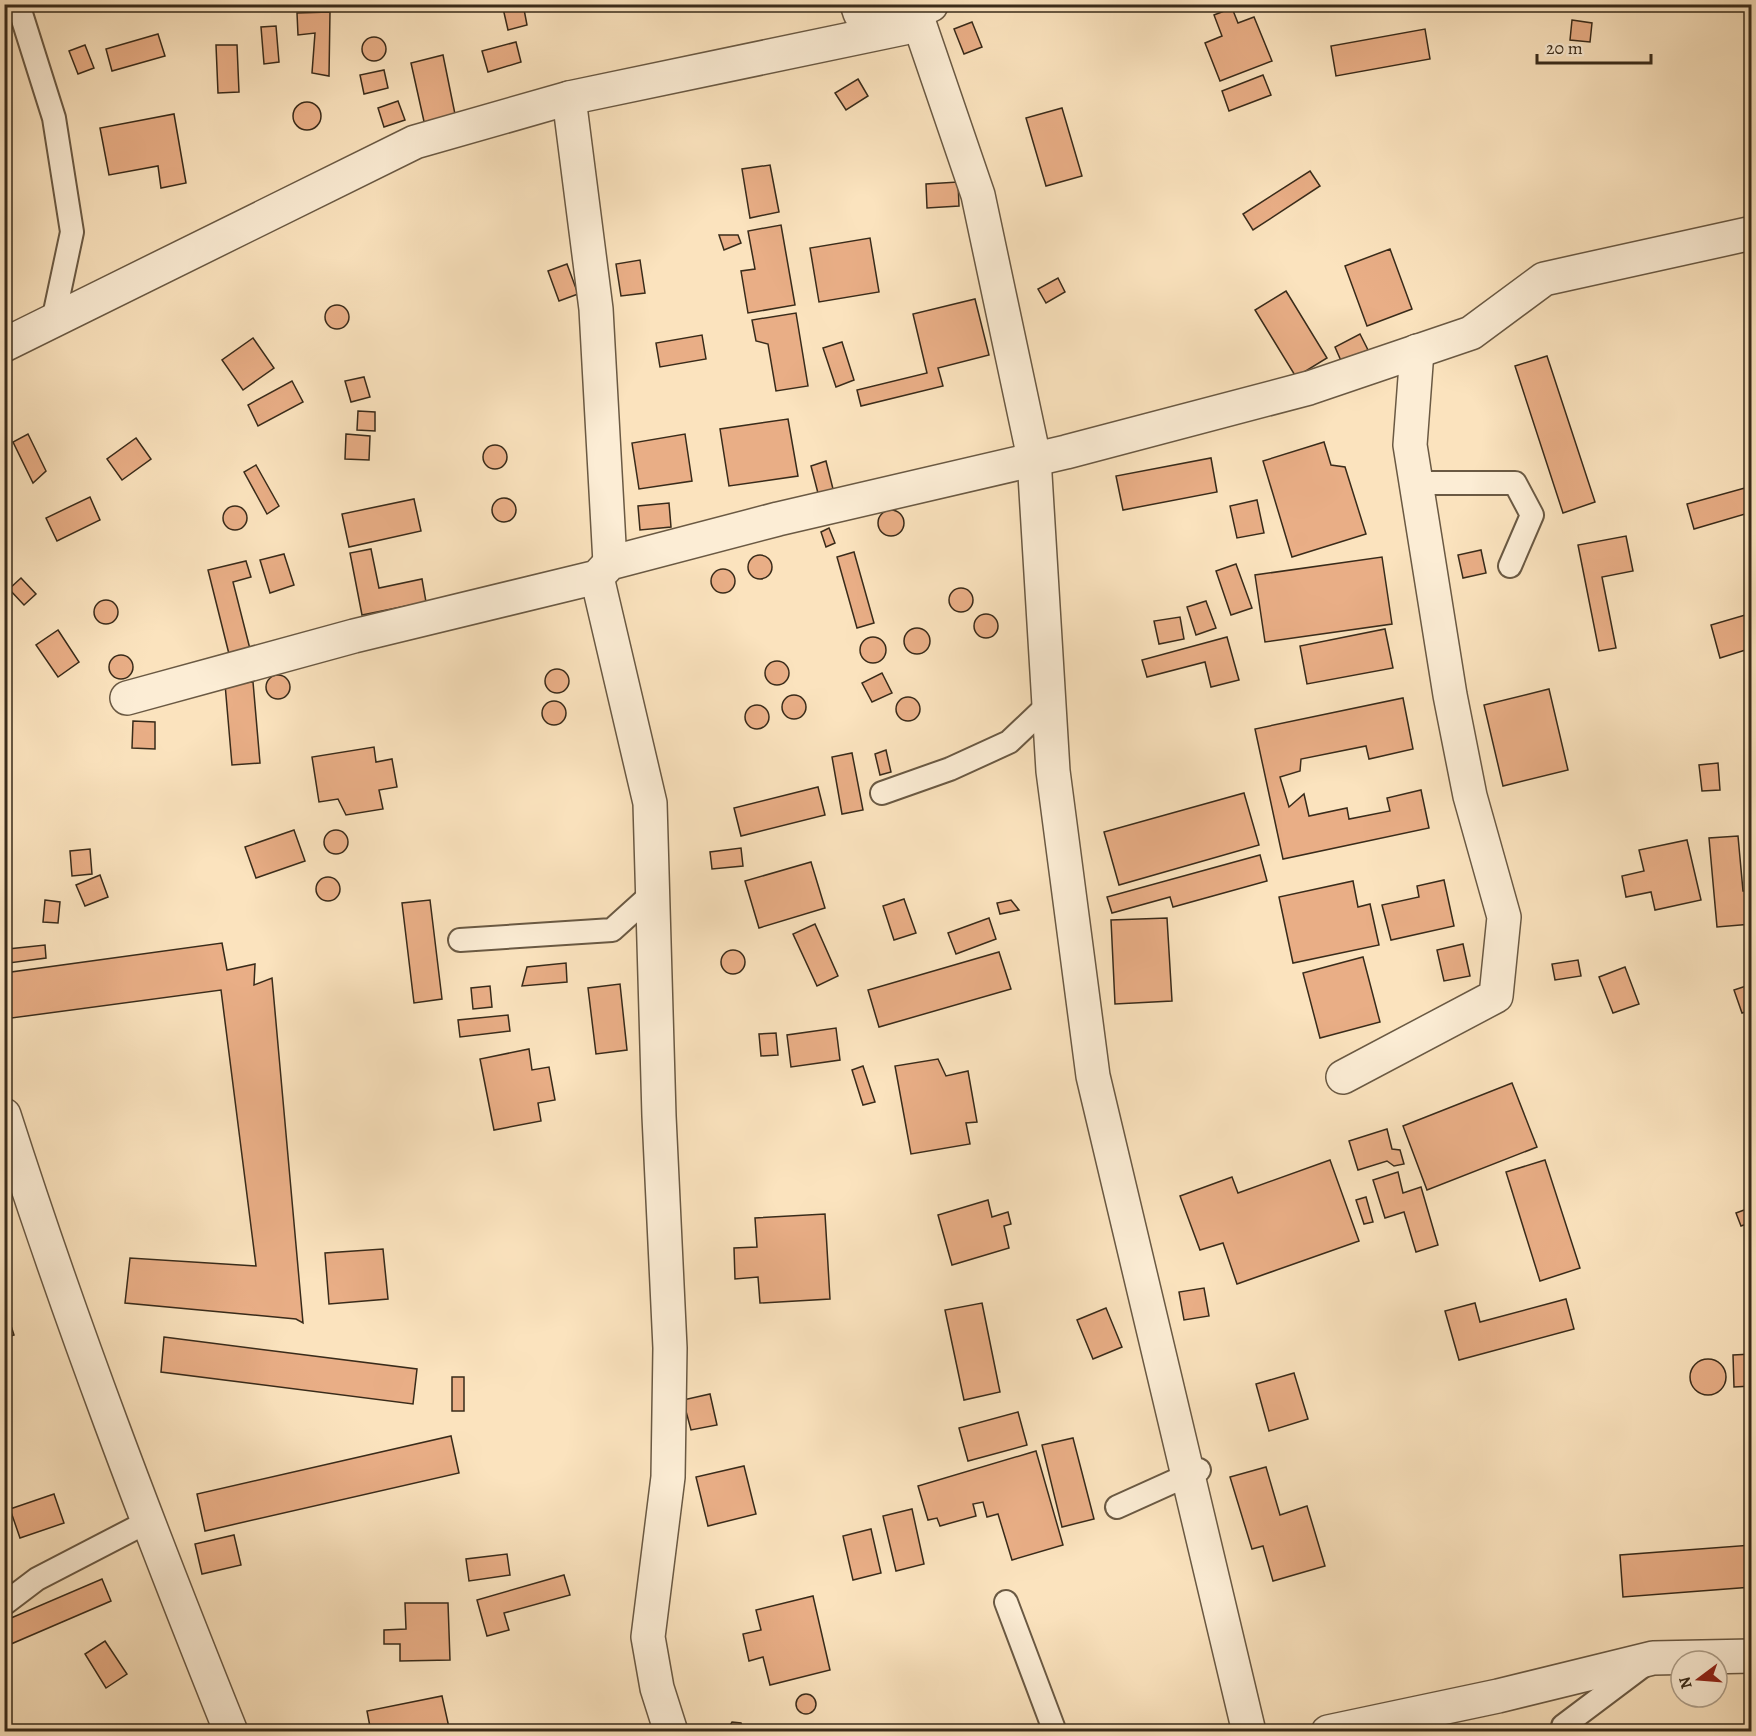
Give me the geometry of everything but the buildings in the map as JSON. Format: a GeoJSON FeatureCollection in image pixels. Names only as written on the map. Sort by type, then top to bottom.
{"type":"FeatureCollection","features":[{"type":"Feature","properties":{"kind":"street"},"geometry":{"type":"LineString","coordinates":[[856,4],[860,13],[917,14]]}},
{"type":"Feature","properties":{"kind":"street"},"geometry":{"type":"LineString","coordinates":[[4,345],[415,142],[569,98],[917,14]]}},
{"type":"Feature","properties":{"kind":"street"},"geometry":{"type":"LineString","coordinates":[[917,14],[978,195],[1034,458],[1053,771],[1092,1076],[1193,1472],[1249,1731]]}},
{"type":"Feature","properties":{"kind":"street"},"geometry":{"type":"LineString","coordinates":[[569,98],[596,309],[604,570],[651,803],[670,1348],[668,1477],[648,1637],[657,1688],[672,1731]]}},
{"type":"Feature","properties":{"kind":"street"},"geometry":{"type":"LineString","coordinates":[[127,698],[604,570],[778,519],[1066,452],[1309,388],[1471,333],[1544,279],[1752,233]]}},
{"type":"Feature","properties":{"kind":"street"},"geometry":{"type":"LineString","coordinates":[[1343,1077],[1496,996],[1504,917],[1470,796],[1452,706],[1410,445],[1417,351]]}},
{"type":"Feature","properties":{"kind":"street"},"geometry":{"type":"LineString","coordinates":[[4,1115],[46,1246],[147,1522],[231,1731]]}},
{"type":"Feature","properties":{"kind":"street"},"geometry":{"type":"LineString","coordinates":[[1328,1731],[1498,1696],[1653,1658],[1752,1656]]}},
{"type":"Feature","properties":{"kind":"lane"},"geometry":{"type":"LineString","coordinates":[[18,4],[54,118],[72,232],[53,321]]}},
{"type":"Feature","properties":{"kind":"lane"},"geometry":{"type":"LineString","coordinates":[[1417,483],[1515,483],[1532,515],[1510,566]]}},
{"type":"Feature","properties":{"kind":"lane"},"geometry":{"type":"LineString","coordinates":[[882,793],[950,769],[1009,742],[1049,704]]}},
{"type":"Feature","properties":{"kind":"lane"},"geometry":{"type":"LineString","coordinates":[[460,940],[612,930],[653,893]]}},
{"type":"Feature","properties":{"kind":"lane"},"geometry":{"type":"LineString","coordinates":[[1117,1507],[1193,1472]]}},
{"type":"Feature","properties":{"kind":"lane"},"geometry":{"type":"LineString","coordinates":[[4,1604],[37,1579],[147,1522]]}},
{"type":"Feature","properties":{"kind":"lane"},"geometry":{"type":"LineString","coordinates":[[1006,1602],[1055,1731]]}},
{"type":"Feature","properties":{"kind":"lane"},"geometry":{"type":"LineString","coordinates":[[1562,1731],[1563,1726],[1653,1658]]}}]}
